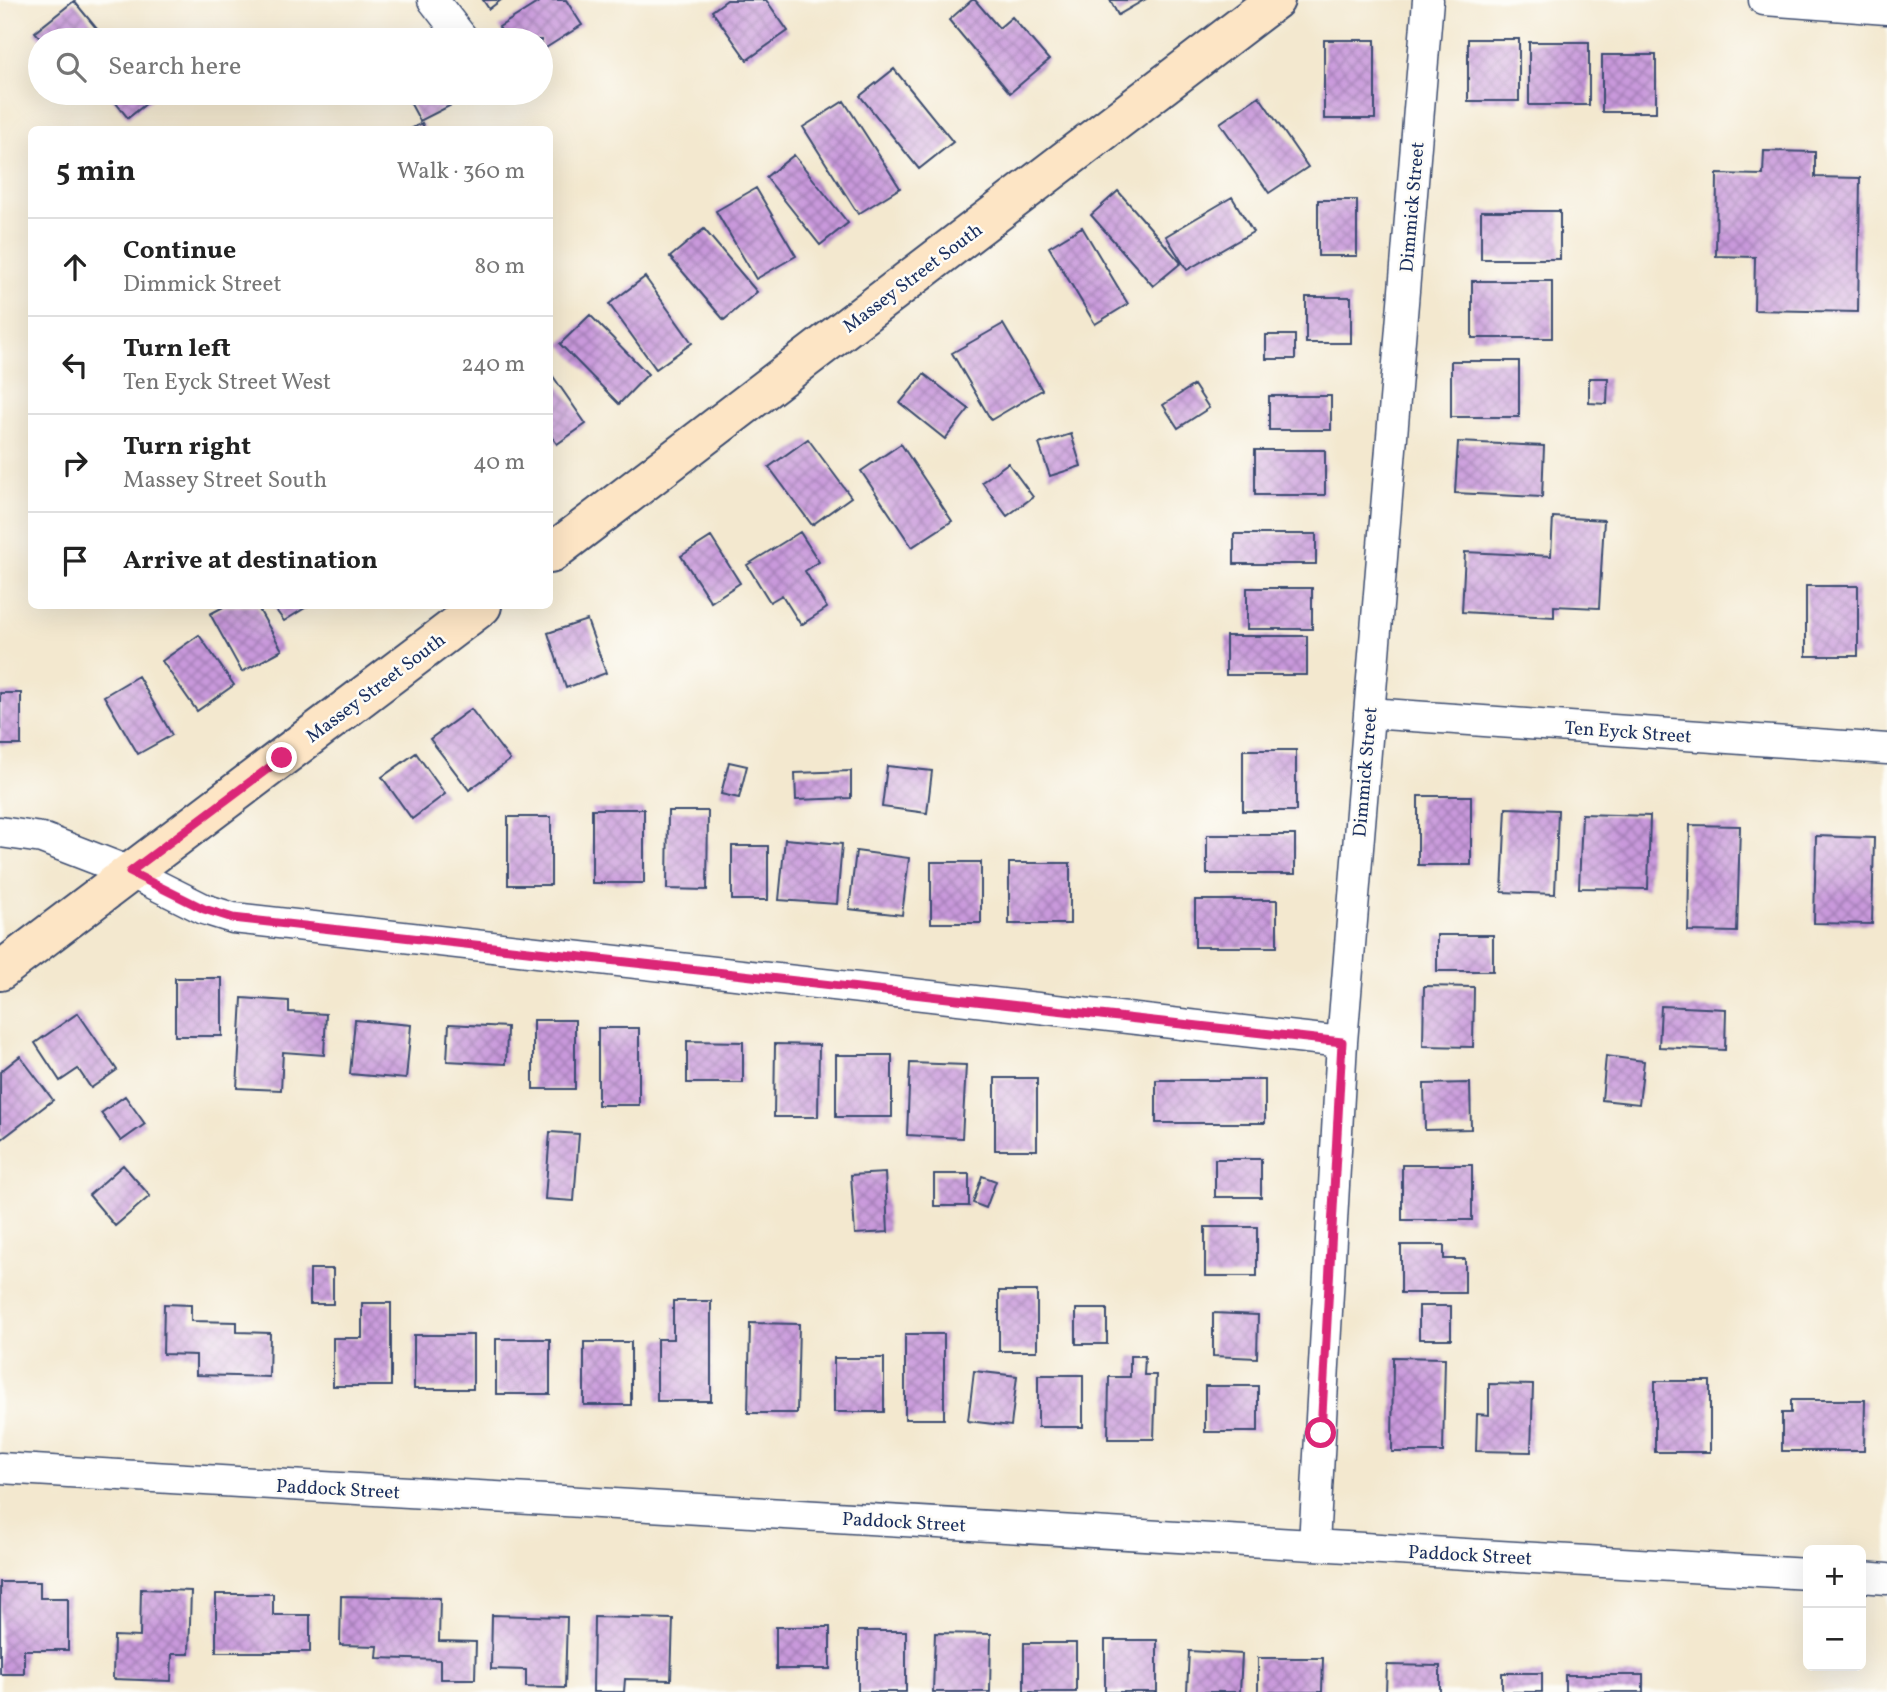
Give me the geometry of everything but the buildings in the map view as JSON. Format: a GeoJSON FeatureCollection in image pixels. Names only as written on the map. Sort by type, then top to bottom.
{"type":"FeatureCollection","features":[{"type":"Feature","properties":{"kind":"street"},"geometry":{"type":"LineString","coordinates":[[433,0],[455,28]]}},
{"type":"Feature","properties":{"kind":"street","name":"Massey Street South"},"geometry":{"type":"LineString","coordinates":[[553,552],[1275,0]]}},
{"type":"Feature","properties":{"kind":"street","name":"Dimmick Street"},"geometry":{"type":"LineString","coordinates":[[1314,1544],[1342,1042],[1428,0]]}},
{"type":"Feature","properties":{"kind":"street"},"geometry":{"type":"LineString","coordinates":[[1764,0],[1887,9]]}},
{"type":"Feature","properties":{"kind":"street","name":"Massey Street South"},"geometry":{"type":"LineString","coordinates":[[0,971],[478,609]]}},
{"type":"Feature","properties":{"kind":"street","name":"Ten Eyck Street"},"geometry":{"type":"LineString","coordinates":[[1369,713],[1887,748]]}},
{"type":"Feature","properties":{"kind":"street"},"geometry":{"type":"LineString","coordinates":[[0,832],[43,838],[130,872],[204,909],[233,918],[1342,1042]]}},
{"type":"Feature","properties":{"kind":"street","name":"Paddock Street"},"geometry":{"type":"LineString","coordinates":[[0,1468],[1803,1574]]}},
{"type":"Feature","properties":{"kind":"street"},"geometry":{"type":"LineString","coordinates":[[1866,1577],[1887,1579]]}},
{"type":"Feature","properties":{"kind":"route"},"geometry":{"type":"LineString","coordinates":[[282,758],[130,872],[204,909],[233,918],[1342,1042],[1321,1433]]}}]}
